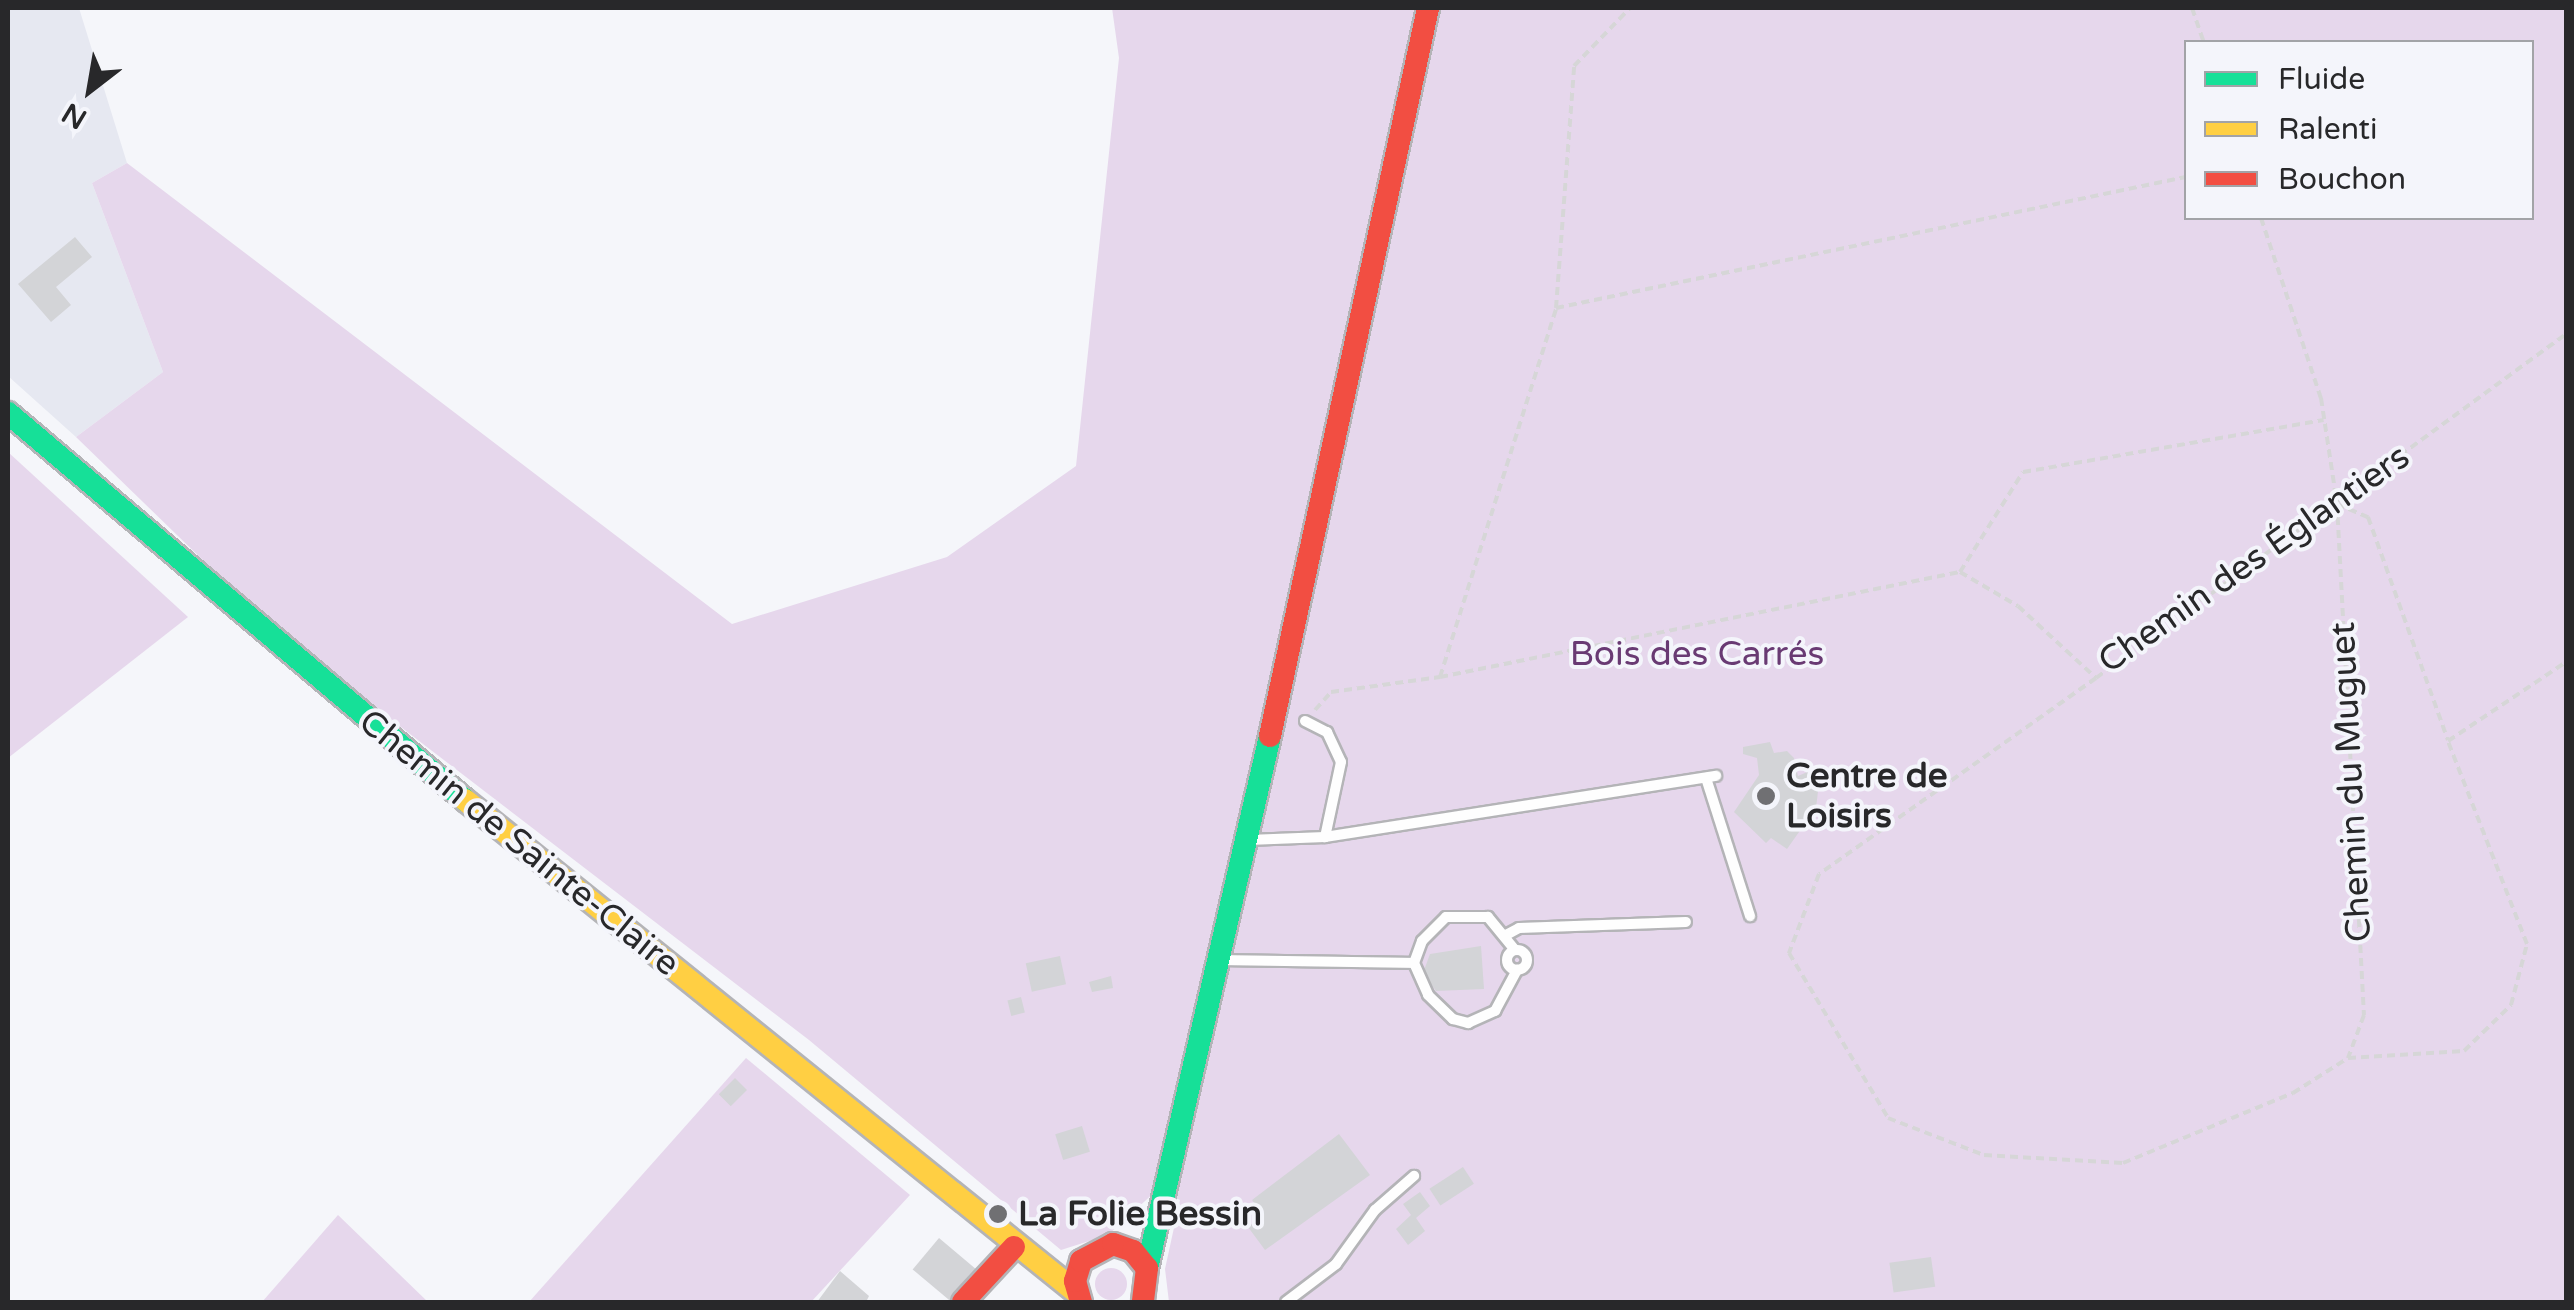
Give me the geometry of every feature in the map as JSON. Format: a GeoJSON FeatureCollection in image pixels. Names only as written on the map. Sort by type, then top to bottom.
{"type":"FeatureCollection","features":[{"type":"Feature","properties":{"kind":"main road"},"geometry":{"type":"LineString","coordinates":[[1144,1302],[1146,1268],[1169,1195],[1222,960],[1428,8]]}},
{"type":"Feature","properties":{"kind":"main road","name":"Chemin de Sainte-Claire"},"geometry":{"type":"LineString","coordinates":[[8,413],[314,679],[855,1110],[1014,1247],[1040,1261],[1079,1297]]}},
{"type":"Feature","properties":{"kind":"main road"},"geometry":{"type":"LineString","coordinates":[[1040,1261],[1088,1254],[1132,1235],[1169,1195]]}},
{"type":"Feature","properties":{"kind":"main road"},"geometry":{"type":"LineString","coordinates":[[1113,1244],[1133,1251],[1146,1268]]}},
{"type":"Feature","properties":{"kind":"main road"},"geometry":{"type":"LineString","coordinates":[[963,1302],[1014,1247]]}},
{"type":"Feature","properties":{"kind":"main road"},"geometry":{"type":"LineString","coordinates":[[1079,1297],[1076,1271],[1088,1254]]}},
{"type":"Feature","properties":{"kind":"lane"},"geometry":{"type":"LineString","coordinates":[[1306,721],[1326,732],[1340,762],[1326,837]]}},
{"type":"Feature","properties":{"kind":"lane"},"geometry":{"type":"LineString","coordinates":[[1247,840],[1326,837],[1711,777],[1750,916]]}},
{"type":"Feature","properties":{"kind":"lane"},"geometry":{"type":"LineString","coordinates":[[1488,916],[1506,935],[1514,950],[1527,960],[1516,970],[1495,1011],[1468,1023],[1453,1019],[1428,995],[1414,963],[1422,941],[1446,917],[1488,916]]}},
{"type":"Feature","properties":{"kind":"lane"},"geometry":{"type":"LineString","coordinates":[[1506,935],[1520,928],[1686,922]]}},
{"type":"Feature","properties":{"kind":"lane"},"geometry":{"type":"LineString","coordinates":[[1222,960],[1414,963]]}},
{"type":"Feature","properties":{"kind":"lane"},"geometry":{"type":"LineString","coordinates":[[1286,1302],[1336,1264],[1374,1210],[1414,1176]]}},
{"type":"Feature","properties":{"kind":"path"},"geometry":{"type":"LineString","coordinates":[[1440,677],[1556,308],[1574,66],[1630,8]]}},
{"type":"Feature","properties":{"kind":"path"},"geometry":{"type":"LineString","coordinates":[[2192,8],[2203,40]]}},
{"type":"Feature","properties":{"kind":"path"},"geometry":{"type":"LineString","coordinates":[[1556,308],[2184,177]]}},
{"type":"Feature","properties":{"kind":"path","name":"Chemin du Muguet"},"geometry":{"type":"LineString","coordinates":[[2262,220],[2324,420],[2337,504],[2364,1015],[2348,1058]]}},
{"type":"Feature","properties":{"kind":"path","name":"Chemin des Églantiers"},"geometry":{"type":"LineString","coordinates":[[1960,572],[2018,606],[2096,678],[2566,334]]}},
{"type":"Feature","properties":{"kind":"path"},"geometry":{"type":"LineString","coordinates":[[1306,721],[1331,692],[1440,677],[1960,572],[2024,472],[2324,420]]}},
{"type":"Feature","properties":{"kind":"path"},"geometry":{"type":"LineString","coordinates":[[2096,678],[1819,874],[1789,954],[1888,1118],[1984,1155],[2123,1163],[2293,1093],[2348,1058],[2464,1051],[2510,1004],[2527,944],[2448,741],[2368,517],[2337,504]]}},
{"type":"Feature","properties":{"kind":"path"},"geometry":{"type":"LineString","coordinates":[[2448,741],[2566,662]]}},
{"type":"Feature","properties":{"kind":"shaded area"},"geometry":{"type":"Polygon","coordinates":[[[8,8],[79,8],[127,163],[92,183],[163,372],[76,437],[8,376],[8,8]]]}},
{"type":"Feature","properties":{"kind":"green space","name":"Bois des Carrés"},"geometry":{"type":"Polygon","coordinates":[[[1112,8],[2566,8],[2566,1302],[1169,1302],[1165,1269],[1180,1200],[1157,1190],[1108,1235],[1061,1250],[809,1040],[277,632],[76,437],[163,372],[92,183],[127,163],[732,624],[947,557],[1076,466],[1119,58],[1112,8]]]}},
{"type":"Feature","properties":{"kind":"green space"},"geometry":{"type":"Polygon","coordinates":[[[8,452],[188,617],[8,758],[8,452]]]}},
{"type":"Feature","properties":{"kind":"green space"},"geometry":{"type":"Polygon","coordinates":[[[746,1058],[910,1195],[811,1302],[529,1302],[746,1058]]]}},
{"type":"Feature","properties":{"kind":"green space"},"geometry":{"type":"Polygon","coordinates":[[[338,1215],[428,1302],[262,1302],[338,1215]]]}},
{"type":"Feature","properties":{"kind":"green space"},"geometry":{"type":"Polygon","coordinates":[[[1111,1268],[1123,1272],[1127,1284],[1123,1296],[1111,1300],[1099,1296],[1095,1284],[1099,1272],[1111,1268]]]}},
{"type":"Feature","properties":{"kind":"building"},"geometry":{"type":"Polygon","coordinates":[[[75,237],[92,257],[56,287],[71,305],[51,322],[18,284],[75,237]]]}},
{"type":"Feature","properties":{"kind":"building"},"geometry":{"type":"Polygon","coordinates":[[[1770,742],[1774,753],[1787,751],[1794,758],[1798,776],[1812,770],[1820,775],[1816,808],[1787,849],[1771,838],[1766,843],[1734,812],[1759,775],[1757,758],[1743,754],[1743,747],[1770,742]]]}},
{"type":"Feature","properties":{"kind":"building"},"geometry":{"type":"Polygon","coordinates":[[[1481,946],[1484,989],[1436,991],[1423,973],[1430,954],[1481,946]]]}},
{"type":"Feature","properties":{"kind":"building"},"geometry":{"type":"Polygon","coordinates":[[[1060,956],[1066,984],[1032,992],[1026,963],[1060,956]]]}},
{"type":"Feature","properties":{"kind":"building"},"geometry":{"type":"Polygon","coordinates":[[[1111,976],[1113,988],[1092,992],[1089,982],[1111,976]]]}},
{"type":"Feature","properties":{"kind":"building"},"geometry":{"type":"Polygon","coordinates":[[[1021,997],[1025,1013],[1011,1016],[1007,1000],[1021,997]]]}},
{"type":"Feature","properties":{"kind":"building"},"geometry":{"type":"Polygon","coordinates":[[[735,1078],[747,1090],[731,1106],[719,1094],[735,1078]]]}},
{"type":"Feature","properties":{"kind":"building"},"geometry":{"type":"Polygon","coordinates":[[[1082,1126],[1090,1152],[1063,1160],[1055,1134],[1082,1126]]]}},
{"type":"Feature","properties":{"kind":"building"},"geometry":{"type":"Polygon","coordinates":[[[1339,1134],[1370,1175],[1265,1250],[1248,1227],[1263,1216],[1252,1200],[1339,1134]]]}},
{"type":"Feature","properties":{"kind":"building"},"geometry":{"type":"Polygon","coordinates":[[[1463,1167],[1474,1184],[1440,1206],[1429,1189],[1463,1167]]]}},
{"type":"Feature","properties":{"kind":"building"},"geometry":{"type":"Polygon","coordinates":[[[1420,1192],[1430,1206],[1416,1218],[1425,1231],[1408,1245],[1396,1229],[1411,1215],[1403,1204],[1420,1192]]]}},
{"type":"Feature","properties":{"kind":"building"},"geometry":{"type":"Polygon","coordinates":[[[939,1238],[977,1270],[951,1302],[913,1269],[939,1238]]]}},
{"type":"Feature","properties":{"kind":"building"},"geometry":{"type":"Polygon","coordinates":[[[1931,1257],[1935,1287],[1894,1293],[1889,1263],[1931,1257]]]}},
{"type":"Feature","properties":{"kind":"building"},"geometry":{"type":"Polygon","coordinates":[[[840,1271],[869,1296],[866,1302],[817,1302],[840,1271]]]}},
{"type":"Feature","properties":{"kind":"traffic: fast"},"geometry":{"type":"LineString","coordinates":[[8,413],[465,800]]}},
{"type":"Feature","properties":{"kind":"traffic: fast"},"geometry":{"type":"LineString","coordinates":[[1147,1268],[1270,736]]}},
{"type":"Feature","properties":{"kind":"traffic: slow"},"geometry":{"type":"LineString","coordinates":[[465,800],[1076,1292]]}},
{"type":"Feature","properties":{"kind":"traffic: jam"},"geometry":{"type":"LineString","coordinates":[[1270,736],[1428,8]]}},
{"type":"Feature","properties":{"kind":"traffic: jam"},"geometry":{"type":"LineString","coordinates":[[1081,1302],[1075,1281],[1081,1261],[1113,1244],[1133,1251],[1147,1268],[1143,1302]]}},
{"type":"Feature","properties":{"kind":"traffic: jam"},"geometry":{"type":"LineString","coordinates":[[963,1302],[1014,1247]]}},
{"type":"Feature","properties":{"kind":"place","name":"Centre de Loisirs"},"geometry":{"type":"Point","coordinates":[1766,796]}},
{"type":"Feature","properties":{"kind":"place","name":"La Folie Bessin"},"geometry":{"type":"Point","coordinates":[998,1214]}}]}
